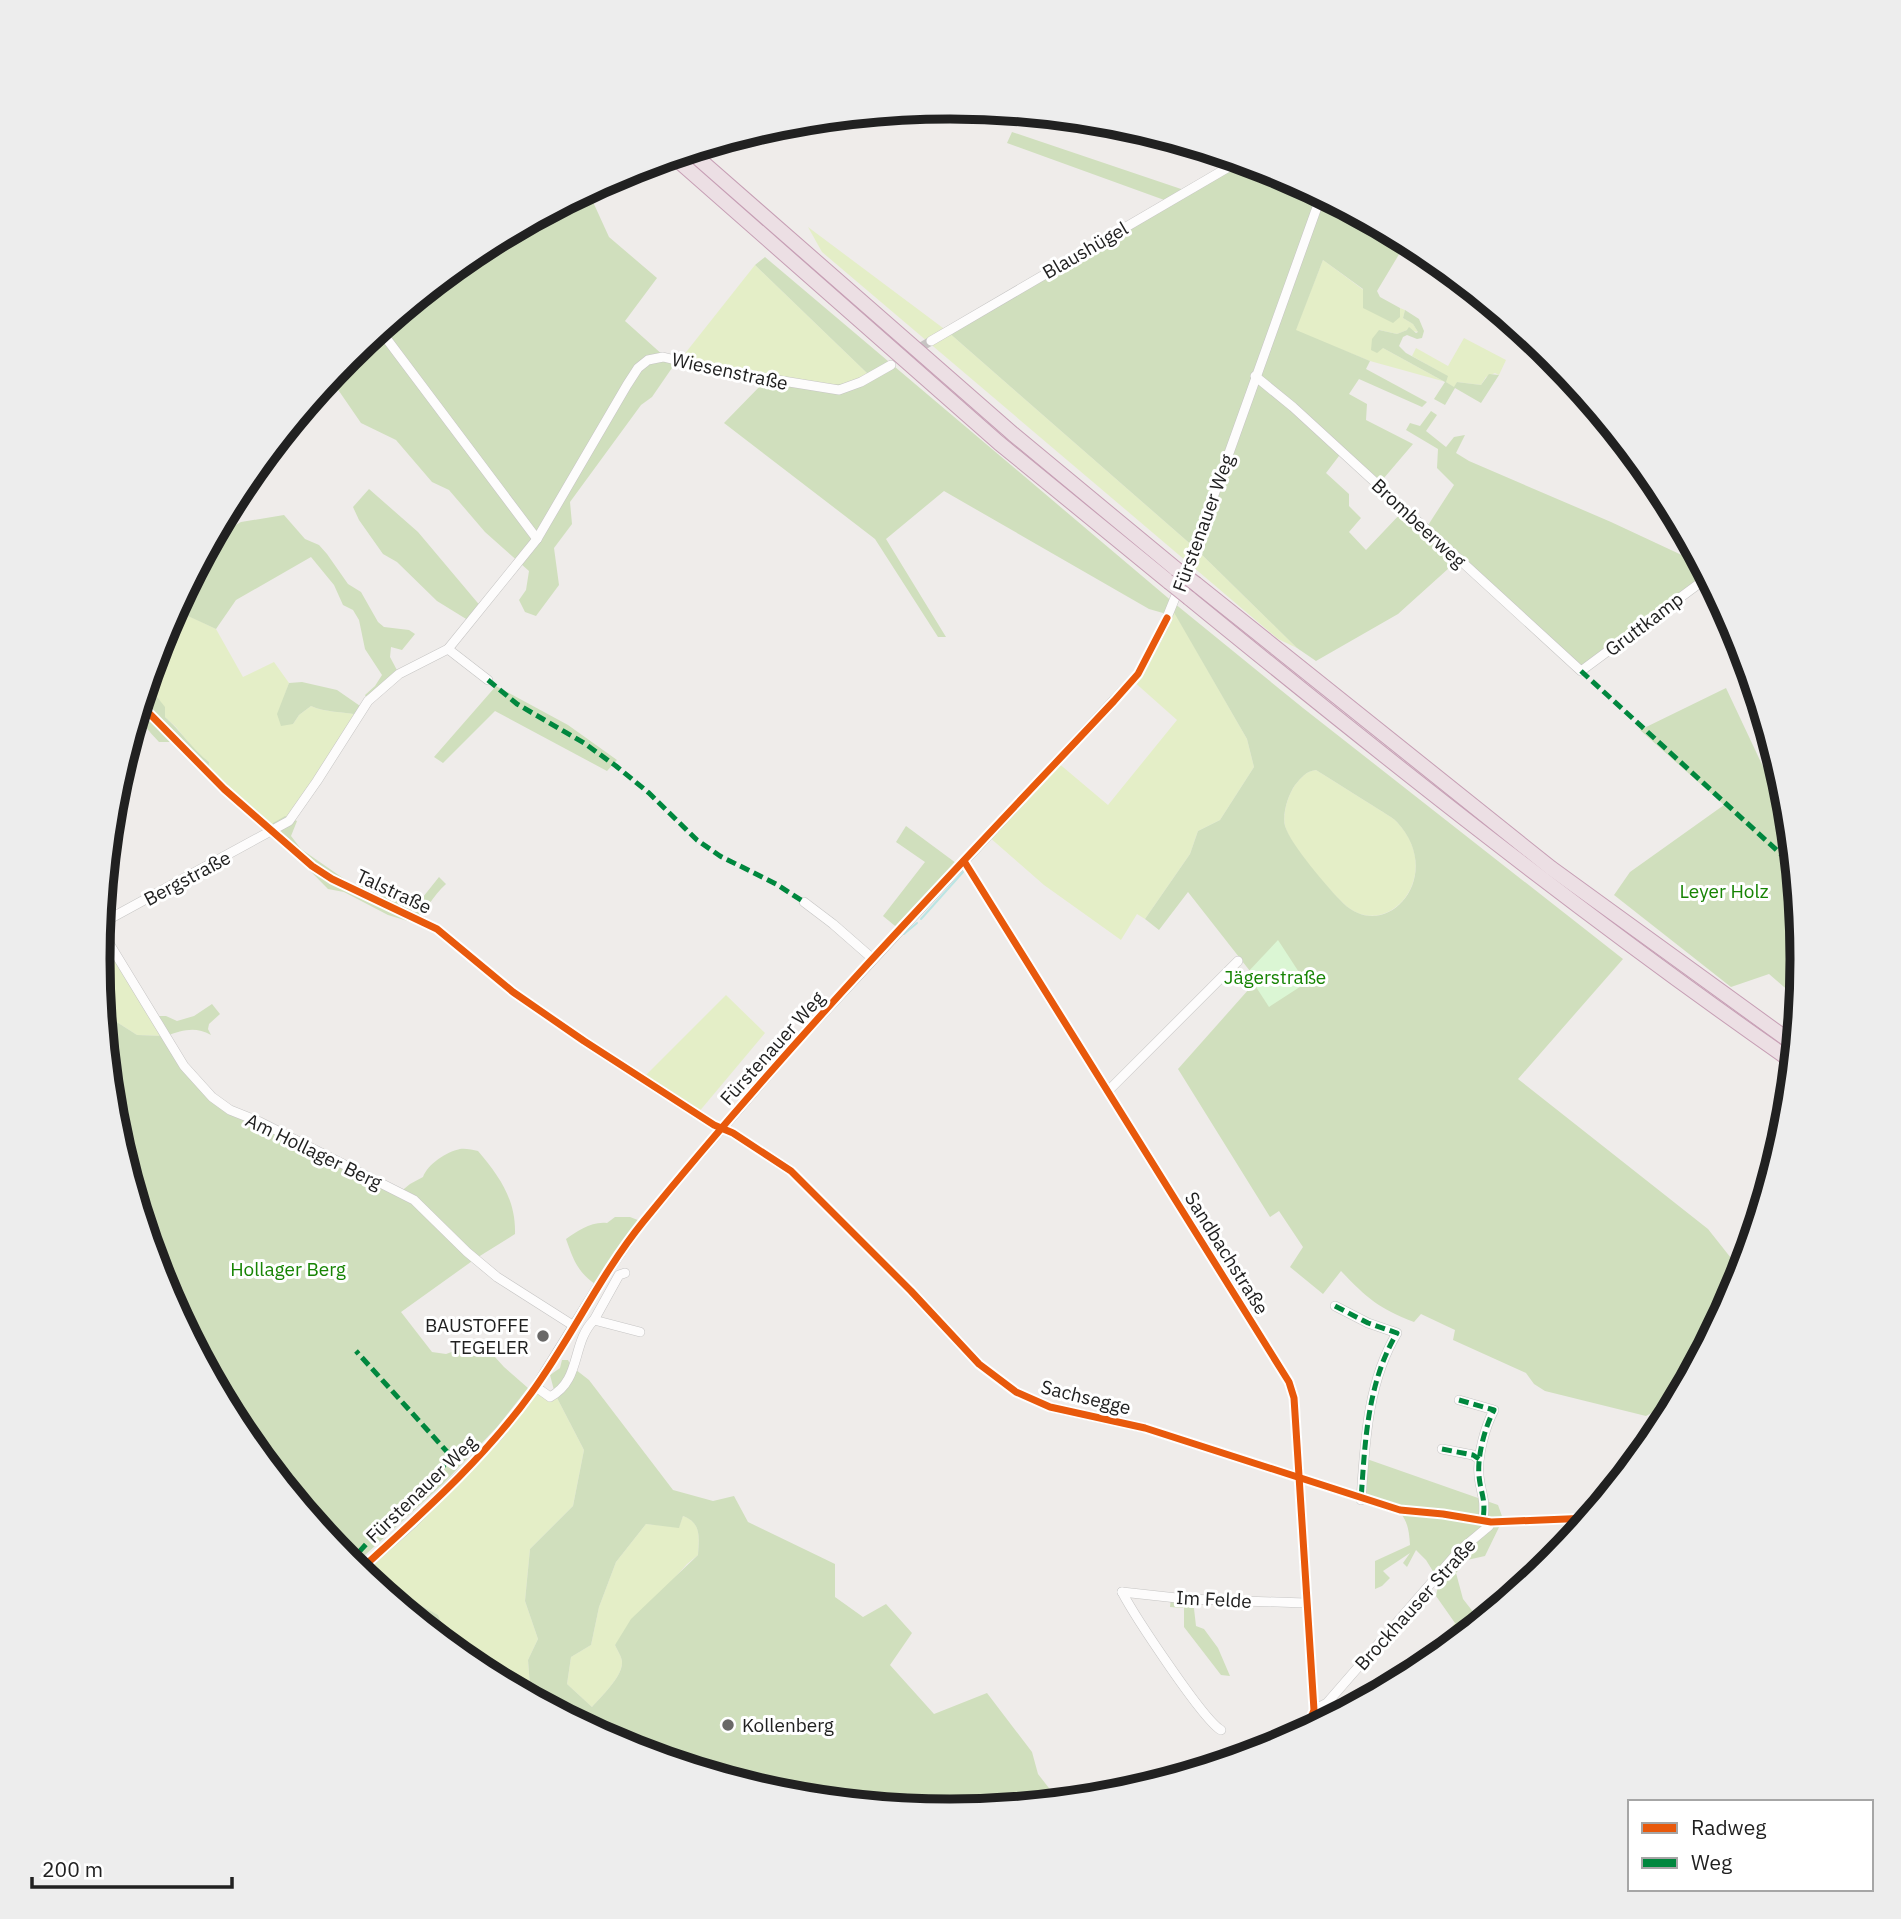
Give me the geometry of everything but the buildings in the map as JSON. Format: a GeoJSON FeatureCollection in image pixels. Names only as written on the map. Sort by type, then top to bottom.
{"type":"FeatureCollection","features":[{"type":"Feature","properties":{"kind":"highway"},"geometry":{"type":"LineString","coordinates":[[698,158],[1172,576],[1189,598],[1468,823],[1785,1057]]}},
{"type":"Feature","properties":{"kind":"highway"},"geometry":{"type":"LineString","coordinates":[[681,164],[999,443],[1172,576],[1196,584],[1551,868],[1787,1040]]}},
{"type":"Feature","properties":{"kind":"street","name":"Blaushügel"},"geometry":{"type":"LineString","coordinates":[[931,341],[1228,167]]}},
{"type":"Feature","properties":{"kind":"street","name":"Fürstenauer Weg"},"geometry":{"type":"LineString","coordinates":[[367,1564],[412,1524],[498,1436],[536,1387],[598,1286],[636,1231],[722,1128],[873,959],[1138,674],[1164,625],[1195,548],[1318,204]]}},
{"type":"Feature","properties":{"kind":"street"},"geometry":{"type":"LineString","coordinates":[[386,338],[537,539]]}},
{"type":"Feature","properties":{"kind":"street","name":"Wiesenstraße"},"geometry":{"type":"LineString","coordinates":[[272,832],[291,817],[368,701],[399,674],[448,649],[537,539],[627,385],[638,368],[648,360],[663,357],[746,376],[839,390],[861,382],[891,365]]}},
{"type":"Feature","properties":{"kind":"street","name":"Brombeerweg"},"geometry":{"type":"LineString","coordinates":[[1255,376],[1293,407],[1581,671]]}},
{"type":"Feature","properties":{"kind":"street","name":"Gruttkamp"},"geometry":{"type":"LineString","coordinates":[[1581,671],[1701,582]]}},
{"type":"Feature","properties":{"kind":"street"},"geometry":{"type":"LineString","coordinates":[[448,649],[488,680]]}},
{"type":"Feature","properties":{"kind":"street","name":"Talstraße"},"geometry":{"type":"LineString","coordinates":[[148,712],[224,789],[312,866],[332,879],[437,929],[513,992],[722,1128]]}},
{"type":"Feature","properties":{"kind":"street","name":"Bergstraße"},"geometry":{"type":"LineString","coordinates":[[112,918],[272,832]]}},
{"type":"Feature","properties":{"kind":"street","name":"Sandbachstraße"},"geometry":{"type":"LineString","coordinates":[[964,861],[1289,1382],[1294,1398],[1305,1603],[1314,1710]]}},
{"type":"Feature","properties":{"kind":"street"},"geometry":{"type":"LineString","coordinates":[[804,902],[873,959]]}},
{"type":"Feature","properties":{"kind":"street","name":"Am Hollager Berg"},"geometry":{"type":"LineString","coordinates":[[111,946],[184,1066],[212,1097],[230,1110],[260,1122],[414,1200],[497,1277],[574,1326]]}},
{"type":"Feature","properties":{"kind":"street"},"geometry":{"type":"LineString","coordinates":[[1108,1091],[1238,961]]}},
{"type":"Feature","properties":{"kind":"street","name":"Sachsegge"},"geometry":{"type":"LineString","coordinates":[[722,1128],[791,1171],[911,1290],[979,1364],[1016,1392],[1050,1407],[1145,1428],[1360,1500],[1399,1510],[1487,1521]]}},
{"type":"Feature","properties":{"kind":"street"},"geometry":{"type":"LineString","coordinates":[[536,1387],[550,1397],[558,1391],[575,1369],[579,1347],[607,1292],[619,1275],[625,1273]]}},
{"type":"Feature","properties":{"kind":"street"},"geometry":{"type":"LineString","coordinates":[[1335,1306],[1368,1323],[1397,1333],[1387,1349],[1367,1420],[1360,1500]]}},
{"type":"Feature","properties":{"kind":"street"},"geometry":{"type":"LineString","coordinates":[[594,1320],[640,1332]]}},
{"type":"Feature","properties":{"kind":"street"},"geometry":{"type":"LineString","coordinates":[[1459,1400],[1494,1410],[1479,1459],[1479,1476],[1487,1521]]}},
{"type":"Feature","properties":{"kind":"street"},"geometry":{"type":"LineString","coordinates":[[1442,1449],[1473,1455],[1479,1459]]}},
{"type":"Feature","properties":{"kind":"street","name":"Brockhauser Straße"},"geometry":{"type":"LineString","coordinates":[[1311,1718],[1314,1710],[1327,1703],[1459,1551],[1489,1526],[1487,1521],[1578,1518]]}},
{"type":"Feature","properties":{"kind":"street","name":"Im Felde"},"geometry":{"type":"LineString","coordinates":[[1221,1730],[1213,1726],[1140,1623],[1122,1592],[1186,1600],[1305,1603]]}},
{"type":"Feature","properties":{"kind":"green space"},"geometry":{"type":"Polygon","coordinates":[[[1012,132],[1187,191],[1229,167],[1322,206],[1401,251],[1377,291],[1380,297],[1400,308],[1400,317],[1393,323],[1363,308],[1363,289],[1323,260],[1296,330],[1370,361],[1366,369],[1427,402],[1422,407],[1359,379],[1349,394],[1367,404],[1366,420],[1413,444],[1378,485],[1342,452],[1326,473],[1349,494],[1349,506],[1361,518],[1349,532],[1366,550],[1402,512],[1423,533],[1454,485],[1437,468],[1438,449],[1406,430],[1410,423],[1420,426],[1431,411],[1437,415],[1426,431],[1446,447],[1454,437],[1465,435],[1456,453],[1688,558],[1701,582],[1581,669],[1459,559],[1398,614],[1316,661],[1297,648],[1195,548],[947,331],[1167,201],[1007,143],[1012,132]]]}},
{"type":"Feature","properties":{"kind":"green space"},"geometry":{"type":"Polygon","coordinates":[[[592,200],[609,237],[657,278],[625,321],[674,365],[570,502],[572,524],[554,548],[559,585],[536,616],[525,612],[519,600],[526,590],[529,571],[485,532],[449,490],[432,482],[396,440],[361,423],[336,387],[356,365],[439,293],[530,232],[579,206],[592,200]]]}},
{"type":"Feature","properties":{"kind":"green space"},"geometry":{"type":"Polygon","coordinates":[[[808,227],[947,331],[1195,548],[1297,648],[1278,639],[822,252],[808,227]]]}},
{"type":"Feature","properties":{"kind":"green space"},"geometry":{"type":"Polygon","coordinates":[[[765,257],[1174,603],[1303,708],[1623,959],[1518,1079],[1708,1229],[1734,1262],[1704,1331],[1660,1408],[1646,1416],[1545,1391],[1534,1384],[1526,1373],[1453,1340],[1455,1330],[1421,1314],[1414,1322],[1382,1307],[1366,1296],[1341,1271],[1323,1294],[1290,1267],[1303,1247],[1279,1211],[1270,1217],[1178,1069],[1257,980],[1188,892],[1159,930],[1145,919],[1190,854],[1198,831],[1220,820],[1254,767],[1247,739],[1172,609],[1163,613],[1149,609],[944,491],[886,539],[946,637],[938,637],[875,539],[724,423],[763,383],[766,375],[831,385],[868,374],[755,265],[765,257]],[[1316,770],[1302,777],[1292,789],[1284,816],[1285,826],[1294,844],[1328,887],[1343,903],[1360,914],[1377,916],[1392,910],[1405,898],[1413,882],[1416,863],[1411,843],[1395,820],[1316,770]]]}},
{"type":"Feature","properties":{"kind":"green space"},"geometry":{"type":"Polygon","coordinates":[[[1323,260],[1400,317],[1400,308],[1405,310],[1403,318],[1413,324],[1418,332],[1407,330],[1397,334],[1379,330],[1383,348],[1444,381],[1370,361],[1295,331],[1323,260]]]}},
{"type":"Feature","properties":{"kind":"green space"},"geometry":{"type":"Polygon","coordinates":[[[755,265],[868,374],[843,386],[826,385],[766,375],[683,356],[755,265]]]}},
{"type":"Feature","properties":{"kind":"green space"},"geometry":{"type":"Polygon","coordinates":[[[1405,310],[1419,319],[1424,331],[1422,338],[1407,335],[1403,337],[1399,346],[1406,353],[1448,376],[1446,382],[1454,387],[1457,382],[1481,385],[1489,374],[1499,375],[1481,403],[1455,388],[1445,405],[1434,399],[1445,382],[1383,348],[1377,353],[1371,350],[1372,339],[1379,330],[1397,334],[1409,327],[1418,332],[1413,324],[1403,318],[1405,310]]]}},
{"type":"Feature","properties":{"kind":"green space"},"geometry":{"type":"Polygon","coordinates":[[[1464,338],[1506,360],[1499,375],[1495,373],[1486,377],[1481,385],[1457,382],[1455,388],[1445,382],[1447,376],[1412,356],[1416,348],[1448,366],[1464,338]]]}},
{"type":"Feature","properties":{"kind":"green space"},"geometry":{"type":"Polygon","coordinates":[[[369,489],[418,532],[482,608],[471,622],[437,601],[397,562],[383,554],[353,507],[369,489]]]}},
{"type":"Feature","properties":{"kind":"green space"},"geometry":{"type":"Polygon","coordinates":[[[284,515],[305,539],[319,545],[348,584],[361,592],[378,622],[384,627],[409,630],[415,634],[402,650],[391,647],[390,657],[399,674],[368,701],[365,695],[382,675],[365,649],[359,620],[353,610],[343,605],[334,585],[311,557],[236,600],[216,629],[188,616],[186,611],[223,539],[230,528],[241,522],[284,515]]]}},
{"type":"Feature","properties":{"kind":"green space"},"geometry":{"type":"Polygon","coordinates":[[[1172,608],[1247,739],[1254,767],[1220,820],[1198,831],[1190,854],[1145,919],[1137,914],[1121,940],[1044,885],[988,836],[1057,762],[1108,805],[1177,720],[1132,680],[1172,608]]]}},
{"type":"Feature","properties":{"kind":"green space"},"geometry":{"type":"Polygon","coordinates":[[[187,611],[189,616],[216,629],[243,677],[274,662],[289,683],[284,697],[293,724],[299,715],[311,706],[358,715],[291,817],[272,832],[229,788],[208,773],[209,762],[196,752],[165,717],[157,697],[152,698],[187,611]]]}},
{"type":"Feature","properties":{"kind":"green space"},"geometry":{"type":"Polygon","coordinates":[[[302,682],[337,690],[363,708],[358,715],[311,706],[299,715],[293,724],[281,726],[277,714],[289,683],[302,682]]]}},
{"type":"Feature","properties":{"kind":"green space"},"geometry":{"type":"Polygon","coordinates":[[[496,686],[568,725],[617,760],[607,771],[495,711],[443,763],[434,757],[496,686]]]}},
{"type":"Feature","properties":{"kind":"green space","name":"Leyer Holz"},"geometry":{"type":"Polygon","coordinates":[[[1726,688],[1775,796],[1789,905],[1790,992],[1769,974],[1731,987],[1614,895],[1630,872],[1724,805],[1640,730],[1726,688]]]}},
{"type":"Feature","properties":{"kind":"green space"},"geometry":{"type":"Polygon","coordinates":[[[157,697],[165,707],[165,717],[209,762],[208,773],[176,742],[159,742],[146,727],[144,724],[152,698],[157,697]]]}},
{"type":"Feature","properties":{"kind":"green space"},"geometry":{"type":"Polygon","coordinates":[[[1316,770],[1392,818],[1411,842],[1416,863],[1413,882],[1405,898],[1392,910],[1377,916],[1360,914],[1343,903],[1310,866],[1288,834],[1284,816],[1290,794],[1304,775],[1316,770]]]}},
{"type":"Feature","properties":{"kind":"green space"},"geometry":{"type":"Polygon","coordinates":[[[285,816],[297,821],[291,836],[301,849],[350,883],[368,887],[415,907],[439,877],[446,884],[414,923],[388,915],[344,892],[328,889],[272,832],[273,823],[285,816]]]}},
{"type":"Feature","properties":{"kind":"green space"},"geometry":{"type":"Polygon","coordinates":[[[906,826],[960,866],[900,930],[883,916],[925,862],[896,842],[906,826]]]}},
{"type":"Feature","properties":{"kind":"green space","name":"Jägerstraße"},"geometry":{"type":"Polygon","coordinates":[[[1278,940],[1306,983],[1269,1007],[1247,973],[1278,940]]]}},
{"type":"Feature","properties":{"kind":"green space"},"geometry":{"type":"Polygon","coordinates":[[[111,946],[166,1036],[137,1035],[112,1019],[111,946]]]}},
{"type":"Feature","properties":{"kind":"green space"},"geometry":{"type":"Polygon","coordinates":[[[726,995],[765,1033],[698,1113],[642,1079],[726,995]]]}},
{"type":"Feature","properties":{"kind":"green space","name":"Hollager Berg"},"geometry":{"type":"Polygon","coordinates":[[[212,1004],[220,1014],[209,1024],[211,1035],[189,1030],[166,1036],[212,1097],[399,1193],[423,1177],[433,1163],[443,1156],[460,1149],[478,1151],[505,1189],[513,1210],[515,1234],[401,1312],[432,1352],[446,1354],[474,1344],[485,1346],[528,1388],[497,1427],[444,1483],[361,1559],[284,1471],[223,1380],[174,1281],[155,1230],[126,1123],[112,1019],[137,1035],[165,1036],[155,1016],[166,1016],[177,1021],[194,1016],[212,1004]]]}},
{"type":"Feature","properties":{"kind":"green space"},"geometry":{"type":"Polygon","coordinates":[[[615,1217],[630,1217],[643,1222],[598,1286],[577,1266],[566,1239],[585,1227],[607,1223],[615,1217]]]}},
{"type":"Feature","properties":{"kind":"green space"},"geometry":{"type":"Polygon","coordinates":[[[562,1360],[568,1360],[571,1366],[589,1380],[673,1490],[713,1501],[734,1496],[748,1522],[835,1564],[835,1597],[863,1617],[886,1604],[912,1633],[890,1665],[934,1714],[987,1693],[1032,1752],[1038,1774],[1053,1794],[950,1800],[841,1793],[787,1784],[680,1755],[629,1736],[530,1687],[528,1660],[538,1639],[525,1601],[530,1549],[573,1506],[584,1450],[555,1394],[550,1375],[560,1368],[562,1360]],[[683,1516],[679,1528],[646,1524],[616,1562],[599,1607],[591,1645],[571,1657],[567,1684],[592,1707],[619,1674],[622,1660],[615,1645],[631,1619],[698,1555],[698,1532],[694,1523],[683,1516]]]}},
{"type":"Feature","properties":{"kind":"green space"},"geometry":{"type":"Polygon","coordinates":[[[536,1387],[555,1394],[584,1450],[573,1506],[530,1549],[525,1601],[538,1639],[528,1660],[530,1687],[444,1630],[438,1615],[407,1600],[367,1564],[480,1455],[536,1387]]]}},
{"type":"Feature","properties":{"kind":"green space"},"geometry":{"type":"Polygon","coordinates":[[[1364,1458],[1498,1505],[1503,1519],[1485,1556],[1467,1560],[1456,1573],[1463,1599],[1476,1615],[1462,1626],[1455,1623],[1436,1596],[1439,1581],[1416,1550],[1407,1567],[1403,1563],[1410,1553],[1383,1571],[1390,1578],[1375,1589],[1375,1561],[1410,1545],[1409,1532],[1406,1522],[1397,1511],[1361,1500],[1364,1458]]]}},
{"type":"Feature","properties":{"kind":"green space"},"geometry":{"type":"Polygon","coordinates":[[[683,1516],[696,1527],[699,1537],[698,1555],[615,1645],[622,1660],[619,1674],[592,1707],[567,1684],[571,1657],[591,1645],[599,1607],[616,1562],[646,1524],[679,1527],[683,1516]]]}},
{"type":"Feature","properties":{"kind":"green space"},"geometry":{"type":"Polygon","coordinates":[[[1171,1598],[1193,1600],[1196,1626],[1204,1629],[1218,1648],[1230,1676],[1221,1675],[1184,1627],[1184,1608],[1170,1607],[1171,1598]]]}},
{"type":"Feature","properties":{"kind":"green space"},"geometry":{"type":"Polygon","coordinates":[[[407,1600],[411,1600],[438,1615],[444,1630],[407,1600]]]}},
{"type":"Feature","properties":{"kind":"green space"},"geometry":{"type":"Polygon","coordinates":[[[1455,1623],[1462,1626],[1462,1626],[1440,1642],[1455,1623]]]}},
{"type":"Feature","properties":{"kind":"waterway"},"geometry":{"type":"LineString","coordinates":[[921,919],[963,872]]}},
{"type":"Feature","properties":{"kind":"waterway"},"geometry":{"type":"LineString","coordinates":[[904,934],[917,923]]}},
{"type":"Feature","properties":{"kind":"tunnel"},"geometry":{"type":"LineString","coordinates":[[898,360],[931,341]]}},
{"type":"Feature","properties":{"kind":"marked path"},"geometry":{"type":"LineString","coordinates":[[1581,671],[1785,857]]}},
{"type":"Feature","properties":{"kind":"marked path"},"geometry":{"type":"LineString","coordinates":[[488,680],[517,704],[584,743],[616,766],[649,793],[697,840],[720,856],[776,884],[804,902]]}},
{"type":"Feature","properties":{"kind":"marked path"},"geometry":{"type":"LineString","coordinates":[[1335,1306],[1368,1323],[1397,1333],[1387,1352],[1373,1393],[1366,1435],[1361,1500]]}},
{"type":"Feature","properties":{"kind":"marked path"},"geometry":{"type":"LineString","coordinates":[[356,1351],[450,1455],[438,1475],[389,1519],[357,1555]]}},
{"type":"Feature","properties":{"kind":"marked path"},"geometry":{"type":"LineString","coordinates":[[1459,1400],[1494,1410],[1479,1460],[1483,1520]]}},
{"type":"Feature","properties":{"kind":"marked path"},"geometry":{"type":"LineString","coordinates":[[1442,1449],[1473,1455],[1479,1459]]}},
{"type":"Feature","properties":{"kind":"cycle path"},"geometry":{"type":"LineString","coordinates":[[367,1564],[450,1486],[493,1441],[532,1392],[613,1263],[643,1222],[815,1022],[1138,674],[1167,618]]}},
{"type":"Feature","properties":{"kind":"cycle path"},"geometry":{"type":"LineString","coordinates":[[148,712],[224,789],[312,866],[332,879],[437,929],[513,992],[584,1041],[791,1171],[911,1291],[979,1364],[1016,1392],[1050,1407],[1145,1428],[1400,1510],[1491,1522],[1578,1518]]}},
{"type":"Feature","properties":{"kind":"cycle path"},"geometry":{"type":"LineString","coordinates":[[964,861],[1289,1382],[1294,1398],[1314,1710],[1311,1718]]}},
{"type":"Feature","properties":{"kind":"place","name":"BAUSTOFFE TEGELER"},"geometry":{"type":"Point","coordinates":[543,1336]}},
{"type":"Feature","properties":{"kind":"place","name":"Kollenberg"},"geometry":{"type":"Point","coordinates":[728,1725]}}]}
